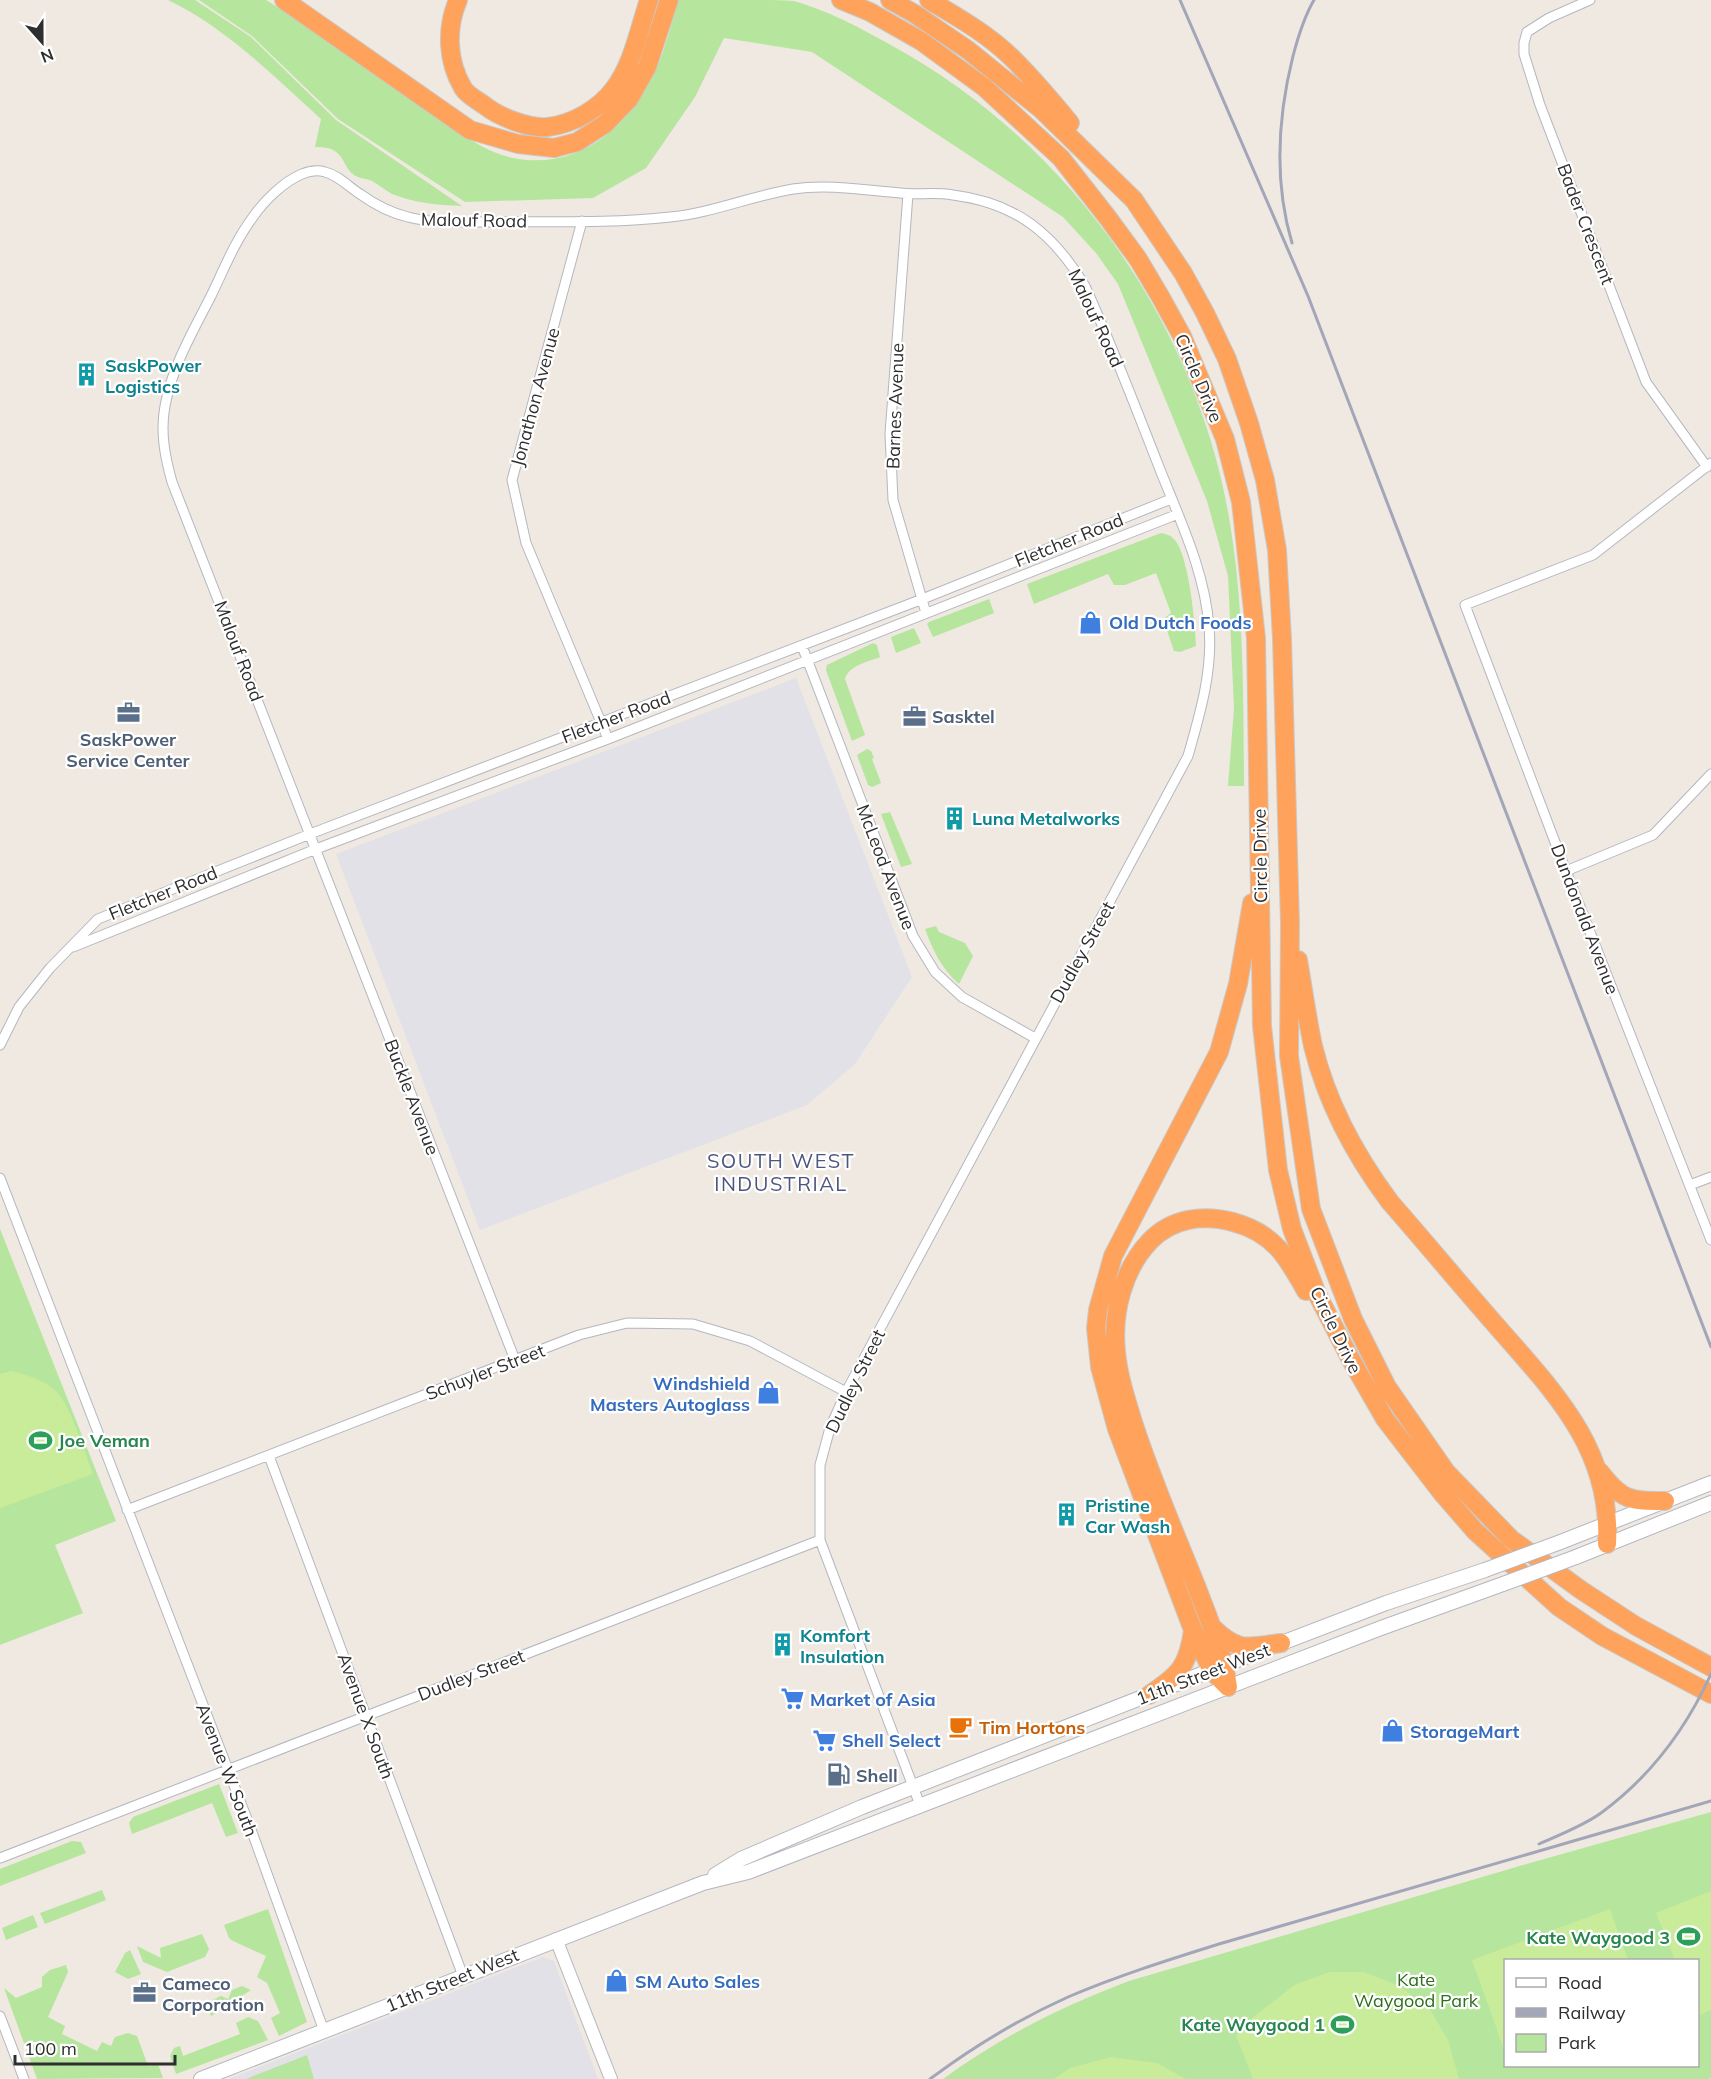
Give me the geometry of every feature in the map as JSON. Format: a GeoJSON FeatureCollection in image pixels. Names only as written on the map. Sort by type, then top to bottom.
{"type":"FeatureCollection","features":[{"type":"Feature","properties":{"kind":"highway"},"geometry":{"type":"LineString","coordinates":[[285,0],[470,130],[518,144],[554,148],[577,142],[605,124],[629,99],[647,67],[669,0]]}},
{"type":"Feature","properties":{"kind":"highway"},"geometry":{"type":"LineString","coordinates":[[458,0],[453,12],[450,40],[451,62],[464,90],[491,111],[516,122],[547,127],[571,120],[597,107],[614,89],[624,72],[649,0]]}},
{"type":"Feature","properties":{"kind":"highway","name":"Circle Drive"},"geometry":{"type":"LineString","coordinates":[[841,0],[870,12],[921,41],[984,87],[1061,158],[1138,259],[1182,336],[1226,439],[1241,502],[1256,638],[1262,1026],[1278,1170],[1292,1229],[1317,1294],[1385,1419],[1435,1485],[1475,1531],[1559,1606],[1602,1636],[1711,1694]]}},
{"type":"Feature","properties":{"kind":"highway","name":"Circle Drive"},"geometry":{"type":"LineString","coordinates":[[890,0],[968,50],[1042,110],[1134,200],[1184,273],[1227,359],[1249,423],[1265,480],[1277,550],[1282,639],[1290,923],[1289,1056],[1311,1209],[1353,1319],[1387,1387],[1446,1473],[1511,1539],[1581,1590],[1636,1626],[1711,1667]]}},
{"type":"Feature","properties":{"kind":"highway"},"geometry":{"type":"LineString","coordinates":[[929,0],[976,29],[1009,55],[1042,89],[1134,200]]}},
{"type":"Feature","properties":{"kind":"highway"},"geometry":{"type":"LineString","coordinates":[[1228,1687],[1193,1630],[1111,1410],[1100,1366],[1096,1328],[1098,1310],[1113,1256],[1219,1052],[1238,984],[1260,854]]}},
{"type":"Feature","properties":{"kind":"highway"},"geometry":{"type":"LineString","coordinates":[[1290,923],[1314,1047],[1330,1099],[1367,1171],[1390,1202],[1575,1420],[1597,1469],[1608,1524],[1607,1544]]}},
{"type":"Feature","properties":{"kind":"highway"},"geometry":{"type":"LineString","coordinates":[[1218,1668],[1212,1627],[1138,1439],[1120,1373],[1116,1351],[1116,1329],[1120,1301],[1129,1271],[1145,1246],[1157,1233],[1190,1218],[1208,1217],[1248,1226],[1274,1242],[1280,1249],[1350,1358]]}},
{"type":"Feature","properties":{"kind":"highway"},"geometry":{"type":"LineString","coordinates":[[1597,1469],[1613,1490],[1634,1501],[1665,1501]]}},
{"type":"Feature","properties":{"kind":"highway"},"geometry":{"type":"LineString","coordinates":[[1212,1627],[1226,1641],[1238,1646],[1281,1643]]}},
{"type":"Feature","properties":{"kind":"highway"},"geometry":{"type":"LineString","coordinates":[[1149,1695],[1182,1669],[1191,1650],[1193,1630]]}},
{"type":"Feature","properties":{"kind":"main road","name":"11th Street West"},"geometry":{"type":"LineString","coordinates":[[703,1882],[741,1859],[913,1787],[1281,1643],[1386,1603],[1558,1543],[1711,1482]]}},
{"type":"Feature","properties":{"kind":"main road","name":"11th Street West"},"geometry":{"type":"LineString","coordinates":[[201,2079],[703,1882],[748,1872],[1711,1503]]}},
{"type":"Feature","properties":{"kind":"street","name":"Bader Crescent"},"geometry":{"type":"LineString","coordinates":[[1590,0],[1549,18],[1527,32],[1524,54],[1540,105],[1646,382],[1709,465]]}},
{"type":"Feature","properties":{"kind":"street","name":"Malouf Road"},"geometry":{"type":"LineString","coordinates":[[310,834],[172,482],[165,456],[162,425],[171,380],[180,357],[241,235],[254,215],[278,191],[302,174],[322,171],[387,210],[426,221],[582,221],[687,214],[797,189],[843,188],[909,194],[952,194],[981,200],[1017,214],[1052,239],[1070,260],[1090,296],[1171,499]]}},
{"type":"Feature","properties":{"kind":"street","name":"Barnes Avenue"},"geometry":{"type":"LineString","coordinates":[[909,194],[890,434],[893,501],[920,600],[926,613]]}},
{"type":"Feature","properties":{"kind":"street","name":"Jonathon Avenue"},"geometry":{"type":"LineString","coordinates":[[582,221],[512,480],[526,543],[608,739]]}},
{"type":"Feature","properties":{"kind":"street","name":"Dundonald Avenue"},"geometry":{"type":"LineString","coordinates":[[1709,465],[1593,555],[1465,605],[1566,871],[1710,1236]]}},
{"type":"Feature","properties":{"kind":"street","name":"Dudley Street"},"geometry":{"type":"LineString","coordinates":[[0,1858],[820,1540],[820,1465],[830,1428],[846,1392],[1188,756],[1198,720],[1209,656],[1209,627],[1201,582],[1171,499]]}},
{"type":"Feature","properties":{"kind":"street","name":"Fletcher Road"},"geometry":{"type":"LineString","coordinates":[[0,1045],[19,1007],[50,968],[98,918],[310,834],[920,600],[1171,499]]}},
{"type":"Feature","properties":{"kind":"street","name":"Fletcher Road"},"geometry":{"type":"LineString","coordinates":[[71,948],[316,849],[608,739],[1178,514]]}},
{"type":"Feature","properties":{"kind":"street","name":"McLeod Avenue"},"geometry":{"type":"LineString","coordinates":[[802,646],[913,936],[935,972],[962,997],[1035,1038]]}},
{"type":"Feature","properties":{"kind":"street"},"geometry":{"type":"LineString","coordinates":[[1566,871],[1653,835],[1711,774]]}},
{"type":"Feature","properties":{"kind":"street","name":"Buckle Avenue"},"geometry":{"type":"LineString","coordinates":[[310,834],[515,1360]]}},
{"type":"Feature","properties":{"kind":"street"},"geometry":{"type":"LineString","coordinates":[[1690,1185],[1711,1177]]}},
{"type":"Feature","properties":{"kind":"street"},"geometry":{"type":"LineString","coordinates":[[0,1178],[127,1510]]}},
{"type":"Feature","properties":{"kind":"street","name":"Schuyler Street"},"geometry":{"type":"LineString","coordinates":[[127,1510],[579,1335],[627,1323],[693,1324],[750,1341],[846,1392]]}},
{"type":"Feature","properties":{"kind":"street","name":"Avenue X South"},"geometry":{"type":"LineString","coordinates":[[269,1456],[463,1976]]}},
{"type":"Feature","properties":{"kind":"street","name":"Avenue W South"},"geometry":{"type":"LineString","coordinates":[[127,1510],[324,2031]]}},
{"type":"Feature","properties":{"kind":"street"},"geometry":{"type":"LineString","coordinates":[[820,1540],[920,1805]]}},
{"type":"Feature","properties":{"kind":"street"},"geometry":{"type":"LineString","coordinates":[[556,1939],[611,2079]]}},
{"type":"Feature","properties":{"kind":"street"},"geometry":{"type":"LineString","coordinates":[[0,2016],[24,2079]]}},
{"type":"Feature","properties":{"kind":"shaded area"},"geometry":{"type":"Polygon","coordinates":[[[796,678],[912,977],[855,1064],[807,1105],[480,1230],[336,854],[796,678]]]}},
{"type":"Feature","properties":{"kind":"shaded area"},"geometry":{"type":"Polygon","coordinates":[[[543,1957],[554,1961],[598,2079],[228,2079],[543,1957]]]}},
{"type":"Feature","properties":{"kind":"green space"},"geometry":{"type":"Polygon","coordinates":[[[168,0],[195,0],[251,37],[336,120],[462,206],[409,200],[392,194],[372,181],[352,173],[339,154],[333,150],[315,147],[321,119],[230,39],[210,24],[168,0]]]}},
{"type":"Feature","properties":{"kind":"green space"},"geometry":{"type":"Polygon","coordinates":[[[199,0],[266,0],[310,27],[456,131],[490,151],[513,158],[537,160],[559,158],[598,141],[615,128],[643,94],[654,74],[679,0],[794,1],[854,25],[947,79],[1001,121],[1050,167],[1094,218],[1134,273],[1167,332],[1195,394],[1216,459],[1232,539],[1242,662],[1244,786],[1228,786],[1234,708],[1228,576],[1207,501],[1118,284],[1096,253],[1063,217],[812,52],[724,38],[695,97],[646,168],[593,198],[465,202],[338,119],[252,36],[199,0]]]}},
{"type":"Feature","properties":{"kind":"green space"},"geometry":{"type":"Polygon","coordinates":[[[1161,533],[1174,539],[1184,559],[1196,646],[1180,652],[1174,651],[1163,619],[1171,613],[1156,573],[1125,585],[1114,585],[1108,574],[1034,604],[1027,584],[1161,533]]]}},
{"type":"Feature","properties":{"kind":"green space"},"geometry":{"type":"Polygon","coordinates":[[[989,599],[994,613],[933,637],[927,624],[929,622],[989,599]]]}},
{"type":"Feature","properties":{"kind":"green space"},"geometry":{"type":"Polygon","coordinates":[[[914,628],[921,643],[896,653],[891,637],[914,628]]]}},
{"type":"Feature","properties":{"kind":"green space"},"geometry":{"type":"Polygon","coordinates":[[[873,643],[877,645],[880,657],[850,670],[845,679],[865,735],[852,741],[826,670],[827,665],[873,643]]]}},
{"type":"Feature","properties":{"kind":"green space"},"geometry":{"type":"Polygon","coordinates":[[[867,749],[871,751],[874,758],[872,759],[881,783],[872,787],[868,785],[857,755],[867,749]]]}},
{"type":"Feature","properties":{"kind":"green space"},"geometry":{"type":"Polygon","coordinates":[[[890,812],[912,864],[901,867],[881,814],[890,812]]]}},
{"type":"Feature","properties":{"kind":"green space"},"geometry":{"type":"Polygon","coordinates":[[[936,926],[939,932],[965,943],[973,956],[959,984],[943,966],[928,937],[925,929],[936,926]]]}},
{"type":"Feature","properties":{"kind":"green space"},"geometry":{"type":"Polygon","coordinates":[[[0,1229],[116,1521],[55,1545],[83,1613],[0,1645],[0,1229]]]}},
{"type":"Feature","properties":{"kind":"green space","name":"Joe Veman"},"geometry":{"type":"Polygon","coordinates":[[[11,1371],[50,1386],[60,1396],[74,1422],[93,1474],[0,1508],[0,1374],[11,1371]]]}},
{"type":"Feature","properties":{"kind":"green space"},"geometry":{"type":"Polygon","coordinates":[[[219,1784],[238,1833],[226,1837],[212,1803],[132,1834],[129,1823],[133,1817],[219,1784]]]}},
{"type":"Feature","properties":{"kind":"green space","name":"Kate Waygood Park"},"geometry":{"type":"Polygon","coordinates":[[[1711,1812],[1711,2078],[1708,2079],[943,2079],[1009,2036],[1080,2001],[1129,1981],[1711,1812]]]}},
{"type":"Feature","properties":{"kind":"green space"},"geometry":{"type":"Polygon","coordinates":[[[72,1841],[81,1842],[86,1853],[0,1886],[0,1869],[72,1841]]]}},
{"type":"Feature","properties":{"kind":"green space"},"geometry":{"type":"Polygon","coordinates":[[[102,1890],[106,1900],[45,1924],[40,1913],[102,1890]]]}},
{"type":"Feature","properties":{"kind":"green space","name":"Kate Waygood 3"},"geometry":{"type":"Polygon","coordinates":[[[1711,1891],[1711,2010],[1699,2016],[1699,1959],[1675,1959],[1656,1913],[1711,1891]]]}},
{"type":"Feature","properties":{"kind":"green space"},"geometry":{"type":"Polygon","coordinates":[[[268,1909],[307,2022],[279,2036],[271,2018],[280,2013],[267,1983],[257,1977],[266,1956],[233,1941],[229,1938],[224,1925],[268,1909]]]}},
{"type":"Feature","properties":{"kind":"green space"},"geometry":{"type":"Polygon","coordinates":[[[1610,1909],[1628,1959],[1504,1959],[1504,2049],[1472,1960],[1610,1909]]]}},
{"type":"Feature","properties":{"kind":"green space"},"geometry":{"type":"Polygon","coordinates":[[[33,1915],[38,1927],[6,1940],[2,1928],[33,1915]]]}},
{"type":"Feature","properties":{"kind":"green space"},"geometry":{"type":"Polygon","coordinates":[[[202,1934],[209,1949],[205,1957],[167,1972],[143,1962],[137,1946],[161,1958],[160,1948],[202,1934]]]}},
{"type":"Feature","properties":{"kind":"green space"},"geometry":{"type":"Polygon","coordinates":[[[130,1950],[141,1974],[128,1979],[115,1972],[125,1953],[130,1950]]]}},
{"type":"Feature","properties":{"kind":"green space"},"geometry":{"type":"Polygon","coordinates":[[[66,1965],[68,1972],[48,2017],[65,2026],[62,2034],[97,2051],[102,2042],[111,2046],[115,2037],[128,2033],[137,2036],[148,2066],[158,2064],[163,2078],[37,2079],[4,1988],[16,1998],[42,1987],[42,1977],[50,1970],[66,1965]]]}},
{"type":"Feature","properties":{"kind":"green space","name":"Kate Waygood 1"},"geometry":{"type":"Polygon","coordinates":[[[1330,1972],[1364,1972],[1400,1986],[1431,2011],[1448,2040],[1459,2079],[1253,2079],[1236,2035],[1245,2031],[1252,2018],[1296,1984],[1330,1972]]]}},
{"type":"Feature","properties":{"kind":"green space"},"geometry":{"type":"Polygon","coordinates":[[[242,1986],[251,1990],[211,2016],[206,2003],[221,1996],[228,1999],[232,1990],[242,1986]]]}},
{"type":"Feature","properties":{"kind":"green space"},"geometry":{"type":"Polygon","coordinates":[[[248,2017],[258,2021],[268,2040],[176,2074],[170,2056],[174,2048],[180,2046],[183,2056],[240,2034],[236,2023],[248,2017]]]}},
{"type":"Feature","properties":{"kind":"green space"},"geometry":{"type":"Polygon","coordinates":[[[307,2055],[314,2079],[246,2079],[307,2055]]]}},
{"type":"Feature","properties":{"kind":"green space"},"geometry":{"type":"Polygon","coordinates":[[[1111,2057],[1157,2063],[1186,2079],[1054,2079],[1070,2068],[1111,2057]]]}},
{"type":"Feature","properties":{"kind":"railway"},"geometry":{"type":"LineString","coordinates":[[1180,0],[1308,296],[1711,1347]]}},
{"type":"Feature","properties":{"kind":"railway"},"geometry":{"type":"LineString","coordinates":[[1292,243],[1282,196],[1281,125],[1293,56],[1307,13],[1314,0]]}},
{"type":"Feature","properties":{"kind":"railway"},"geometry":{"type":"LineString","coordinates":[[1539,1844],[1594,1818],[1635,1784],[1651,1768],[1678,1733],[1711,1674]]}},
{"type":"Feature","properties":{"kind":"railway"},"geometry":{"type":"LineString","coordinates":[[930,2079],[1014,2024],[1068,1997],[1124,1975],[1219,1944],[1711,1801]]}},
{"type":"Feature","properties":{"kind":"place","name":"SaskPower Logistics"},"geometry":{"type":"Point","coordinates":[87,375]}},
{"type":"Feature","properties":{"kind":"place","name":"Old Dutch Foods"},"geometry":{"type":"Point","coordinates":[1091,622]}},
{"type":"Feature","properties":{"kind":"place","name":"SaskPower Service Center"},"geometry":{"type":"Point","coordinates":[128,713]}},
{"type":"Feature","properties":{"kind":"place","name":"Sasktel"},"geometry":{"type":"Point","coordinates":[914,716]}},
{"type":"Feature","properties":{"kind":"place","name":"Luna Metalworks"},"geometry":{"type":"Point","coordinates":[954,818]}},
{"type":"Feature","properties":{"kind":"place","name":"Windshield Masters Autoglass"},"geometry":{"type":"Point","coordinates":[768,1393]}},
{"type":"Feature","properties":{"kind":"place","name":"Joe Veman"},"geometry":{"type":"Point","coordinates":[40,1440]}},
{"type":"Feature","properties":{"kind":"place","name":"Pristine Car Wash"},"geometry":{"type":"Point","coordinates":[1067,1515]}},
{"type":"Feature","properties":{"kind":"place","name":"Komfort Insulation"},"geometry":{"type":"Point","coordinates":[782,1645]}},
{"type":"Feature","properties":{"kind":"place","name":"Market of Asia"},"geometry":{"type":"Point","coordinates":[792,1699]}},
{"type":"Feature","properties":{"kind":"place","name":"Tim Hortons"},"geometry":{"type":"Point","coordinates":[961,1727]}},
{"type":"Feature","properties":{"kind":"place","name":"StorageMart"},"geometry":{"type":"Point","coordinates":[1392,1731]}},
{"type":"Feature","properties":{"kind":"place","name":"Shell Select"},"geometry":{"type":"Point","coordinates":[824,1740]}},
{"type":"Feature","properties":{"kind":"place","name":"Shell"},"geometry":{"type":"Point","coordinates":[838,1775]}},
{"type":"Feature","properties":{"kind":"place","name":"Kate Waygood 3"},"geometry":{"type":"Point","coordinates":[1688,1937]}},
{"type":"Feature","properties":{"kind":"place","name":"SM Auto Sales"},"geometry":{"type":"Point","coordinates":[617,1981]}},
{"type":"Feature","properties":{"kind":"place","name":"Cameco Corporation"},"geometry":{"type":"Point","coordinates":[144,1993]}},
{"type":"Feature","properties":{"kind":"place","name":"Kate Waygood 1"},"geometry":{"type":"Point","coordinates":[1343,2024]}},
{"type":"Feature","properties":{"kind":"district","name":"SOUTH WEST INDUSTRIAL"},"geometry":{"type":"Point","coordinates":[781,1172]}}]}
